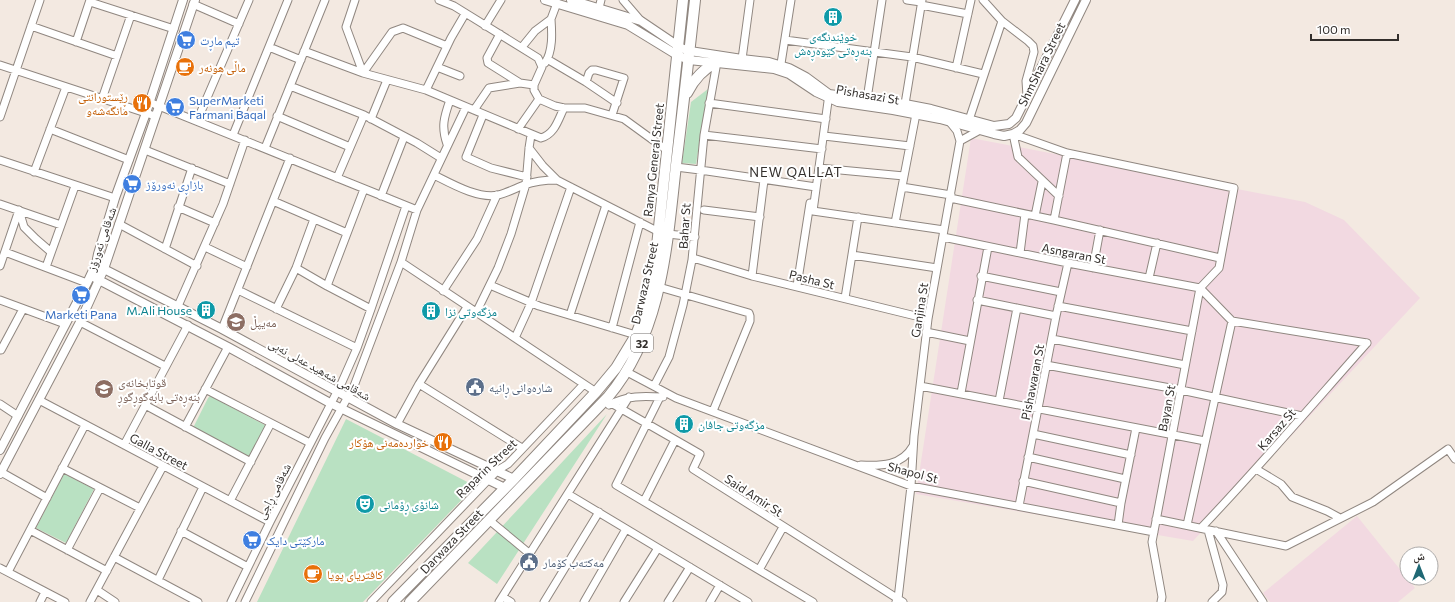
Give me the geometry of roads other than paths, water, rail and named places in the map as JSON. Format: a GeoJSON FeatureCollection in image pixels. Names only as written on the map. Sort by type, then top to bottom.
{"type":"FeatureCollection","features":[{"type":"Feature","properties":{"kind":"highway","name":"Ranya General Street"},"geometry":{"type":"LineString","coordinates":[[505,488],[596,392],[616,368],[636,335],[641,322],[655,260],[663,233],[668,151],[683,0]]}},
{"type":"Feature","properties":{"kind":"highway","name":"Darwaza Street"},"geometry":{"type":"LineString","coordinates":[[410,602],[593,414],[614,390],[627,372],[647,331],[659,287],[663,233],[676,167],[695,0]]}},
{"type":"Feature","properties":{"kind":"highway"},"geometry":{"type":"LineString","coordinates":[[684,104],[688,92],[695,80],[705,69],[717,62]]}},
{"type":"Feature","properties":{"kind":"highway","name":"32"},"geometry":{"type":"LineString","coordinates":[[393,602],[505,488]]}},
{"type":"Feature","properties":{"kind":"main road","name":"شەقامی نەورۆز"},"geometry":{"type":"LineString","coordinates":[[0,450],[96,264],[115,198],[146,113],[183,0]]}},
{"type":"Feature","properties":{"kind":"main road"},"geometry":{"type":"LineString","coordinates":[[545,0],[628,26],[677,50]]}},
{"type":"Feature","properties":{"kind":"main road"},"geometry":{"type":"LineString","coordinates":[[571,0],[600,4],[641,21],[677,50]]}},
{"type":"Feature","properties":{"kind":"main road","name":"ShmShara Street"},"geometry":{"type":"LineString","coordinates":[[1009,124],[1016,118],[1075,0]]}},
{"type":"Feature","properties":{"kind":"main road","name":"ShmShara Street"},"geometry":{"type":"LineString","coordinates":[[1013,134],[1023,126],[1028,119],[1086,0]]}},
{"type":"Feature","properties":{"kind":"main road","name":"شەقامی نەورۆز"},"geometry":{"type":"LineString","coordinates":[[0,473],[80,322],[104,269],[194,2]]}},
{"type":"Feature","properties":{"kind":"main road","name":"Pishasazi St"},"geometry":{"type":"LineString","coordinates":[[677,50],[689,56],[717,62],[789,68],[806,77],[829,97],[844,104],[916,114],[949,121],[999,135],[1013,134]]}},
{"type":"Feature","properties":{"kind":"main road","name":"Pishasazi St"},"geometry":{"type":"LineString","coordinates":[[689,56],[774,62],[781,68]]}},
{"type":"Feature","properties":{"kind":"main road","name":"Pishasazi St"},"geometry":{"type":"LineString","coordinates":[[829,97],[867,99],[905,104],[994,126],[1009,124]]}},
{"type":"Feature","properties":{"kind":"main road"},"geometry":{"type":"LineString","coordinates":[[1009,124],[1013,134]]}},
{"type":"Feature","properties":{"kind":"main road","name":"شەقامی شەهید عەلی نەبی"},"geometry":{"type":"LineString","coordinates":[[96,264],[222,329],[397,424],[514,478]]}},
{"type":"Feature","properties":{"kind":"main road","name":"شەقامی شەهید عەلی نەبی"},"geometry":{"type":"LineString","coordinates":[[89,279],[99,280],[188,325],[341,409],[505,488]]}},
{"type":"Feature","properties":{"kind":"street"},"geometry":{"type":"LineString","coordinates":[[0,117],[40,0]]}},
{"type":"Feature","properties":{"kind":"street"},"geometry":{"type":"LineString","coordinates":[[197,121],[249,0]]}},
{"type":"Feature","properties":{"kind":"street"},"geometry":{"type":"LineString","coordinates":[[264,148],[325,0]]}},
{"type":"Feature","properties":{"kind":"street"},"geometry":{"type":"LineString","coordinates":[[355,0],[346,27],[363,73]]}},
{"type":"Feature","properties":{"kind":"street"},"geometry":{"type":"LineString","coordinates":[[439,0],[454,6],[538,58],[542,67]]}},
{"type":"Feature","properties":{"kind":"street"},"geometry":{"type":"LineString","coordinates":[[486,26],[501,0]]}},
{"type":"Feature","properties":{"kind":"street"},"geometry":{"type":"LineString","coordinates":[[623,0],[641,21]]}},
{"type":"Feature","properties":{"kind":"street"},"geometry":{"type":"LineString","coordinates":[[742,59],[750,0]]}},
{"type":"Feature","properties":{"kind":"street"},"geometry":{"type":"LineString","coordinates":[[781,68],[791,0]]}},
{"type":"Feature","properties":{"kind":"street"},"geometry":{"type":"LineString","coordinates":[[867,99],[882,0]]}},
{"type":"Feature","properties":{"kind":"street"},"geometry":{"type":"LineString","coordinates":[[907,0],[968,14]]}},
{"type":"Feature","properties":{"kind":"street"},"geometry":{"type":"LineString","coordinates":[[956,68],[971,0]]}},
{"type":"Feature","properties":{"kind":"street"},"geometry":{"type":"LineString","coordinates":[[983,0],[1002,21],[1031,43],[1034,49],[1027,76],[1027,96]]}},
{"type":"Feature","properties":{"kind":"street"},"geometry":{"type":"LineString","coordinates":[[76,42],[90,1],[174,29]]}},
{"type":"Feature","properties":{"kind":"street"},"geometry":{"type":"LineString","coordinates":[[233,135],[286,1]]}},
{"type":"Feature","properties":{"kind":"street"},"geometry":{"type":"LineString","coordinates":[[194,2],[238,24]]}},
{"type":"Feature","properties":{"kind":"street"},"geometry":{"type":"LineString","coordinates":[[905,104],[921,2]]}},
{"type":"Feature","properties":{"kind":"street"},"geometry":{"type":"LineString","coordinates":[[556,4],[551,19],[552,38],[547,59],[534,85],[534,90],[539,99],[564,108],[585,108],[612,115],[628,122],[648,138],[668,151]]}},
{"type":"Feature","properties":{"kind":"street"},"geometry":{"type":"LineString","coordinates":[[426,90],[447,46],[465,14]]}},
{"type":"Feature","properties":{"kind":"street"},"geometry":{"type":"LineString","coordinates":[[102,99],[131,15]]}},
{"type":"Feature","properties":{"kind":"street"},"geometry":{"type":"LineString","coordinates":[[522,48],[535,30],[551,19]]}},
{"type":"Feature","properties":{"kind":"street"},"geometry":{"type":"LineString","coordinates":[[968,120],[1002,21]]}},
{"type":"Feature","properties":{"kind":"street"},"geometry":{"type":"LineString","coordinates":[[31,26],[117,56]]}},
{"type":"Feature","properties":{"kind":"street"},"geometry":{"type":"LineString","coordinates":[[363,73],[392,32],[403,28],[447,46]]}},
{"type":"Feature","properties":{"kind":"street"},"geometry":{"type":"LineString","coordinates":[[500,34],[487,58],[487,61],[520,83]]}},
{"type":"Feature","properties":{"kind":"street"},"geometry":{"type":"LineString","coordinates":[[785,40],[912,57],[983,74]]}},
{"type":"Feature","properties":{"kind":"street"},"geometry":{"type":"LineString","coordinates":[[269,47],[301,60]]}},
{"type":"Feature","properties":{"kind":"street"},"geometry":{"type":"LineString","coordinates":[[304,51],[363,73],[426,90],[540,138],[548,136],[552,132],[564,108]]}},
{"type":"Feature","properties":{"kind":"street"},"geometry":{"type":"LineString","coordinates":[[547,59],[586,82],[617,103]]}},
{"type":"Feature","properties":{"kind":"street","name":"Bahar St"},"geometry":{"type":"LineString","coordinates":[[654,386],[669,357],[693,258],[696,206],[704,135],[717,62]]}},
{"type":"Feature","properties":{"kind":"street"},"geometry":{"type":"LineString","coordinates":[[0,65],[155,116]]}},
{"type":"Feature","properties":{"kind":"street"},"geometry":{"type":"LineString","coordinates":[[437,67],[460,76]]}},
{"type":"Feature","properties":{"kind":"street"},"geometry":{"type":"LineString","coordinates":[[586,82],[592,70],[624,78],[612,115]]}},
{"type":"Feature","properties":{"kind":"street"},"geometry":{"type":"LineString","coordinates":[[371,119],[387,80]]}},
{"type":"Feature","properties":{"kind":"street"},"geometry":{"type":"LineString","coordinates":[[474,110],[488,88],[520,83],[534,85]]}},
{"type":"Feature","properties":{"kind":"street"},"geometry":{"type":"LineString","coordinates":[[290,86],[371,119],[441,158]]}},
{"type":"Feature","properties":{"kind":"street"},"geometry":{"type":"LineString","coordinates":[[34,172],[66,87]]}},
{"type":"Feature","properties":{"kind":"street"},"geometry":{"type":"LineString","coordinates":[[797,286],[814,187],[819,168],[829,97]]}},
{"type":"Feature","properties":{"kind":"street"},"geometry":{"type":"LineString","coordinates":[[518,129],[539,99]]}},
{"type":"Feature","properties":{"kind":"street"},"geometry":{"type":"LineString","coordinates":[[447,144],[443,134],[443,125],[450,100]]}},
{"type":"Feature","properties":{"kind":"street"},"geometry":{"type":"LineString","coordinates":[[149,102],[417,210]]}},
{"type":"Feature","properties":{"kind":"street"},"geometry":{"type":"LineString","coordinates":[[709,103],[826,119]]}},
{"type":"Feature","properties":{"kind":"street"},"geometry":{"type":"LineString","coordinates":[[348,397],[356,380],[401,262],[417,210],[447,144],[466,107]]}},
{"type":"Feature","properties":{"kind":"street"},"geometry":{"type":"LineString","coordinates":[[483,114],[466,157],[526,181],[558,180]]}},
{"type":"Feature","properties":{"kind":"street"},"geometry":{"type":"LineString","coordinates":[[895,222],[916,114]]}},
{"type":"Feature","properties":{"kind":"street"},"geometry":{"type":"LineString","coordinates":[[278,116],[350,147]]}},
{"type":"Feature","properties":{"kind":"street"},"geometry":{"type":"LineString","coordinates":[[337,178],[364,116]]}},
{"type":"Feature","properties":{"kind":"street"},"geometry":{"type":"LineString","coordinates":[[949,121],[956,131],[960,141],[980,130]]}},
{"type":"Feature","properties":{"kind":"street"},"geometry":{"type":"LineString","coordinates":[[50,129],[129,160]]}},
{"type":"Feature","properties":{"kind":"street"},"geometry":{"type":"LineString","coordinates":[[1013,134],[1067,153],[1234,188],[1219,268],[1200,288],[1232,321],[1187,525]]}},
{"type":"Feature","properties":{"kind":"street"},"geometry":{"type":"LineString","coordinates":[[1013,134],[1018,157],[1058,196]]}},
{"type":"Feature","properties":{"kind":"street"},"geometry":{"type":"LineString","coordinates":[[476,313],[490,285],[511,234],[526,181],[531,135]]}},
{"type":"Feature","properties":{"kind":"street"},"geometry":{"type":"LineString","coordinates":[[704,135],[822,149]]}},
{"type":"Feature","properties":{"kind":"street"},"geometry":{"type":"LineString","coordinates":[[824,136],[910,146]]}},
{"type":"Feature","properties":{"kind":"street"},"geometry":{"type":"LineString","coordinates":[[381,196],[404,137]]}},
{"type":"Feature","properties":{"kind":"street"},"geometry":{"type":"LineString","coordinates":[[178,306],[215,223],[245,140]]}},
{"type":"Feature","properties":{"kind":"street","name":"Ganjina St"},"geometry":{"type":"LineString","coordinates":[[899,601],[911,486],[914,436],[926,332],[960,141]]}},
{"type":"Feature","properties":{"kind":"street"},"geometry":{"type":"LineString","coordinates":[[529,148],[543,166],[558,180],[571,187],[663,233],[695,237]]}},
{"type":"Feature","properties":{"kind":"street"},"geometry":{"type":"LineString","coordinates":[[145,150],[230,184]]}},
{"type":"Feature","properties":{"kind":"street"},"geometry":{"type":"LineString","coordinates":[[1054,220],[1067,153]]}},
{"type":"Feature","properties":{"kind":"street"},"geometry":{"type":"LineString","coordinates":[[222,329],[290,158]]}},
{"type":"Feature","properties":{"kind":"street"},"geometry":{"type":"LineString","coordinates":[[0,160],[115,198]]}},
{"type":"Feature","properties":{"kind":"street"},"geometry":{"type":"LineString","coordinates":[[676,167],[814,187]]}},
{"type":"Feature","properties":{"kind":"street"},"geometry":{"type":"LineString","coordinates":[[165,249],[192,168]]}},
{"type":"Feature","properties":{"kind":"street"},"geometry":{"type":"LineString","coordinates":[[819,168],[904,176]]}},
{"type":"Feature","properties":{"kind":"street"},"geometry":{"type":"LineString","coordinates":[[434,175],[463,189],[479,194],[497,195],[526,181]]}},
{"type":"Feature","properties":{"kind":"street"},"geometry":{"type":"LineString","coordinates":[[752,276],[764,180]]}},
{"type":"Feature","properties":{"kind":"street"},"geometry":{"type":"LineString","coordinates":[[1035,216],[1042,182]]}},
{"type":"Feature","properties":{"kind":"street"},"geometry":{"type":"LineString","coordinates":[[46,267],[75,186]]}},
{"type":"Feature","properties":{"kind":"street"},"geometry":{"type":"LineString","coordinates":[[515,338],[531,303],[571,187]]}},
{"type":"Feature","properties":{"kind":"street","name":"Asngaran St"},"geometry":{"type":"LineString","coordinates":[[814,187],[813,211],[895,222],[988,247],[1200,288]]}},
{"type":"Feature","properties":{"kind":"street"},"geometry":{"type":"LineString","coordinates":[[902,187],[950,196],[1220,258]]}},
{"type":"Feature","properties":{"kind":"street"},"geometry":{"type":"LineString","coordinates":[[327,286],[364,189]]}},
{"type":"Feature","properties":{"kind":"street"},"geometry":{"type":"LineString","coordinates":[[443,291],[477,239],[497,195]]}},
{"type":"Feature","properties":{"kind":"street"},"geometry":{"type":"LineString","coordinates":[[273,200],[347,233]]}},
{"type":"Feature","properties":{"kind":"street"},"geometry":{"type":"LineString","coordinates":[[0,204],[61,225]]}},
{"type":"Feature","properties":{"kind":"street"},"geometry":{"type":"LineString","coordinates":[[570,315],[606,205]]}},
{"type":"Feature","properties":{"kind":"street"},"geometry":{"type":"LineString","coordinates":[[338,391],[357,348],[406,206]]}},
{"type":"Feature","properties":{"kind":"street"},"geometry":{"type":"LineString","coordinates":[[178,208],[215,223]]}},
{"type":"Feature","properties":{"kind":"street"},"geometry":{"type":"LineString","coordinates":[[19,210],[24,226],[51,252]]}},
{"type":"Feature","properties":{"kind":"street"},"geometry":{"type":"LineString","coordinates":[[0,266],[19,210]]}},
{"type":"Feature","properties":{"kind":"street"},"geometry":{"type":"LineString","coordinates":[[704,210],[760,217]]}},
{"type":"Feature","properties":{"kind":"street"},"geometry":{"type":"LineString","coordinates":[[1020,253],[1025,214]]}},
{"type":"Feature","properties":{"kind":"street"},"geometry":{"type":"LineString","coordinates":[[845,298],[858,217]]}},
{"type":"Feature","properties":{"kind":"street"},"geometry":{"type":"LineString","coordinates":[[276,309],[296,268],[314,219]]}},
{"type":"Feature","properties":{"kind":"street"},"geometry":{"type":"LineString","coordinates":[[612,328],[640,222]]}},
{"type":"Feature","properties":{"kind":"street"},"geometry":{"type":"LineString","coordinates":[[119,224],[197,266]]}},
{"type":"Feature","properties":{"kind":"street"},"geometry":{"type":"LineString","coordinates":[[1093,268],[1100,230]]}},
{"type":"Feature","properties":{"kind":"street"},"geometry":{"type":"LineString","coordinates":[[1149,278],[1157,243]]}},
{"type":"Feature","properties":{"kind":"street"},"geometry":{"type":"LineString","coordinates":[[205,247],[247,267]]}},
{"type":"Feature","properties":{"kind":"street"},"geometry":{"type":"LineString","coordinates":[[961,393],[981,276],[988,247]]}},
{"type":"Feature","properties":{"kind":"street"},"geometry":{"type":"LineString","coordinates":[[5,252],[46,267],[89,279]]}},
{"type":"Feature","properties":{"kind":"street"},"geometry":{"type":"LineString","coordinates":[[852,254],[937,268]]}},
{"type":"Feature","properties":{"kind":"street","name":"Pasha St"},"geometry":{"type":"LineString","coordinates":[[693,258],[752,276],[928,319]]}},
{"type":"Feature","properties":{"kind":"street"},"geometry":{"type":"LineString","coordinates":[[401,262],[596,392]]}},
{"type":"Feature","properties":{"kind":"street","name":"Pishawaran St"},"geometry":{"type":"LineString","coordinates":[[1019,506],[1046,365],[1068,263]]}},
{"type":"Feature","properties":{"kind":"street"},"geometry":{"type":"LineString","coordinates":[[296,268],[371,309]]}},
{"type":"Feature","properties":{"kind":"street"},"geometry":{"type":"LineString","coordinates":[[981,276],[1061,292]]}},
{"type":"Feature","properties":{"kind":"street"},"geometry":{"type":"LineString","coordinates":[[490,285],[531,303],[636,335]]}},
{"type":"Feature","properties":{"kind":"street"},"geometry":{"type":"LineString","coordinates":[[659,287],[749,313],[750,321],[712,411]]}},
{"type":"Feature","properties":{"kind":"street","name":"Bayan St"},"geometry":{"type":"LineString","coordinates":[[1161,602],[1162,597],[1152,542],[1200,288]]}},
{"type":"Feature","properties":{"kind":"street"},"geometry":{"type":"LineString","coordinates":[[238,290],[357,348]]}},
{"type":"Feature","properties":{"kind":"street"},"geometry":{"type":"LineString","coordinates":[[0,300],[66,324]]}},
{"type":"Feature","properties":{"kind":"street"},"geometry":{"type":"LineString","coordinates":[[977,300],[1056,316]]}},
{"type":"Feature","properties":{"kind":"street"},"geometry":{"type":"LineString","coordinates":[[1058,306],[1192,331]]}},
{"type":"Feature","properties":{"kind":"street"},"geometry":{"type":"LineString","coordinates":[[397,424],[419,384],[467,307]]}},
{"type":"Feature","properties":{"kind":"street"},"geometry":{"type":"LineString","coordinates":[[998,401],[1017,308]]}},
{"type":"Feature","properties":{"kind":"street"},"geometry":{"type":"LineString","coordinates":[[0,351],[23,309]]}},
{"type":"Feature","properties":{"kind":"street","name":"Karsaz St"},"geometry":{"type":"LineString","coordinates":[[1201,528],[1256,469],[1367,343],[1232,321]]}},
{"type":"Feature","properties":{"kind":"street"},"geometry":{"type":"LineString","coordinates":[[80,322],[166,366]]}},
{"type":"Feature","properties":{"kind":"street"},"geometry":{"type":"LineString","coordinates":[[124,445],[188,325]]}},
{"type":"Feature","properties":{"kind":"street"},"geometry":{"type":"LineString","coordinates":[[926,332],[970,341]]}},
{"type":"Feature","properties":{"kind":"street"},"geometry":{"type":"LineString","coordinates":[[1052,339],[1185,365]]}},
{"type":"Feature","properties":{"kind":"street"},"geometry":{"type":"LineString","coordinates":[[185,427],[228,347]]}},
{"type":"Feature","properties":{"kind":"street"},"geometry":{"type":"LineString","coordinates":[[1046,365],[1180,390],[1302,416]]}},
{"type":"Feature","properties":{"kind":"street"},"geometry":{"type":"LineString","coordinates":[[627,372],[676,398]]}},
{"type":"Feature","properties":{"kind":"street"},"geometry":{"type":"LineString","coordinates":[[419,384],[522,448]]}},
{"type":"Feature","properties":{"kind":"street","name":"Raparin Street"},"geometry":{"type":"LineString","coordinates":[[371,602],[489,479],[498,470],[508,464],[584,384]]}},
{"type":"Feature","properties":{"kind":"street"},"geometry":{"type":"LineString","coordinates":[[920,386],[1205,442]]}},
{"type":"Feature","properties":{"kind":"street"},"geometry":{"type":"LineString","coordinates":[[205,389],[310,443]]}},
{"type":"Feature","properties":{"kind":"street","name":"شەقامی ڕاجی"},"geometry":{"type":"LineString","coordinates":[[231,602],[330,403],[338,391]]}},
{"type":"Feature","properties":{"kind":"street","name":"شەقامی ڕاجی"},"geometry":{"type":"LineString","coordinates":[[245,602],[348,397]]}},
{"type":"Feature","properties":{"kind":"street"},"geometry":{"type":"LineString","coordinates":[[593,414],[611,404],[629,397],[676,398]]}},
{"type":"Feature","properties":{"kind":"street"},"geometry":{"type":"LineString","coordinates":[[511,602],[501,599],[629,397]]}},
{"type":"Feature","properties":{"kind":"street"},"geometry":{"type":"LineString","coordinates":[[660,397],[648,424],[616,485],[813,602]]}},
{"type":"Feature","properties":{"kind":"street","name":"Shapol St"},"geometry":{"type":"LineString","coordinates":[[676,398],[911,486],[1154,532]]}},
{"type":"Feature","properties":{"kind":"street","name":"Galla Street"},"geometry":{"type":"LineString","coordinates":[[39,400],[270,522]]}},
{"type":"Feature","properties":{"kind":"street"},"geometry":{"type":"LineString","coordinates":[[0,404],[18,416]]}},
{"type":"Feature","properties":{"kind":"street","name":"Said Amir St"},"geometry":{"type":"LineString","coordinates":[[611,404],[700,454],[693,469],[899,601]]}},
{"type":"Feature","properties":{"kind":"street"},"geometry":{"type":"LineString","coordinates":[[145,405],[251,462]]}},
{"type":"Feature","properties":{"kind":"street"},"geometry":{"type":"LineString","coordinates":[[230,501],[272,423]]}},
{"type":"Feature","properties":{"kind":"street"},"geometry":{"type":"LineString","coordinates":[[8,572],[85,425]]}},
{"type":"Feature","properties":{"kind":"street"},"geometry":{"type":"LineString","coordinates":[[1118,525],[1136,428]]}},
{"type":"Feature","properties":{"kind":"street"},"geometry":{"type":"LineString","coordinates":[[1033,434],[1131,455]]}},
{"type":"Feature","properties":{"kind":"street"},"geometry":{"type":"LineString","coordinates":[[847,462],[861,465],[871,465],[897,462],[904,459],[909,454],[913,446],[914,436]]}},
{"type":"Feature","properties":{"kind":"street"},"geometry":{"type":"LineString","coordinates":[[644,501],[675,440]]}},
{"type":"Feature","properties":{"kind":"street"},"geometry":{"type":"LineString","coordinates":[[1156,519],[1286,546],[1373,502],[1448,449],[1455,459]]}},
{"type":"Feature","properties":{"kind":"street"},"geometry":{"type":"LineString","coordinates":[[1028,458],[1126,479]]}},
{"type":"Feature","properties":{"kind":"street"},"geometry":{"type":"LineString","coordinates":[[90,602],[163,466]]}},
{"type":"Feature","properties":{"kind":"street"},"geometry":{"type":"LineString","coordinates":[[62,468],[140,508]]}},
{"type":"Feature","properties":{"kind":"street"},"geometry":{"type":"LineString","coordinates":[[1256,469],[1281,484],[1292,497],[1327,511],[1340,518]]}},
{"type":"Feature","properties":{"kind":"street"},"geometry":{"type":"LineString","coordinates":[[0,473],[47,498]]}},
{"type":"Feature","properties":{"kind":"street"},"geometry":{"type":"LineString","coordinates":[[1023,481],[1121,503]]}},
{"type":"Feature","properties":{"kind":"street"},"geometry":{"type":"LineString","coordinates":[[158,580],[203,487]]}},
{"type":"Feature","properties":{"kind":"street"},"geometry":{"type":"LineString","coordinates":[[67,550],[100,488]]}},
{"type":"Feature","properties":{"kind":"street"},"geometry":{"type":"LineString","coordinates":[[568,494],[748,602]]}},
{"type":"Feature","properties":{"kind":"street"},"geometry":{"type":"LineString","coordinates":[[544,602],[599,512]]}},
{"type":"Feature","properties":{"kind":"street"},"geometry":{"type":"LineString","coordinates":[[489,520],[530,554]]}},
{"type":"Feature","properties":{"kind":"street"},"geometry":{"type":"LineString","coordinates":[[759,570],[783,527]]}},
{"type":"Feature","properties":{"kind":"street"},"geometry":{"type":"LineString","coordinates":[[584,602],[626,529]]}},
{"type":"Feature","properties":{"kind":"street"},"geometry":{"type":"LineString","coordinates":[[30,530],[107,571]]}},
{"type":"Feature","properties":{"kind":"street"},"geometry":{"type":"LineString","coordinates":[[1212,530],[1223,585],[1222,592],[1212,602]]}},
{"type":"Feature","properties":{"kind":"street"},"geometry":{"type":"LineString","coordinates":[[1212,530],[1263,602]]}},
{"type":"Feature","properties":{"kind":"street"},"geometry":{"type":"LineString","coordinates":[[182,531],[248,567]]}},
{"type":"Feature","properties":{"kind":"street"},"geometry":{"type":"LineString","coordinates":[[624,602],[658,548]]}},
{"type":"Feature","properties":{"kind":"street"},"geometry":{"type":"LineString","coordinates":[[114,557],[198,602]]}},
{"type":"Feature","properties":{"kind":"street"},"geometry":{"type":"LineString","coordinates":[[668,602],[690,567]]}},
{"type":"Feature","properties":{"kind":"street"},"geometry":{"type":"LineString","coordinates":[[0,568],[65,602]]}},
{"type":"Feature","properties":{"kind":"street"},"geometry":{"type":"LineString","coordinates":[[710,602],[720,585]]}},
{"type":"Feature","properties":{"kind":"street"},"geometry":{"type":"LineString","coordinates":[[97,590],[115,602]]}},
{"type":"Feature","properties":{"kind":"street"},"geometry":{"type":"LineString","coordinates":[[40,602],[45,592]]}},
{"type":"Feature","properties":{"kind":"place","name":"خوێندنگەی بنەڕەتی کێوەڕەش"},"geometry":{"type":"Point","coordinates":[833,17]}},
{"type":"Feature","properties":{"kind":"place","name":"تیم ماڕت"},"geometry":{"type":"Point","coordinates":[186,40]}},
{"type":"Feature","properties":{"kind":"place","name":"ماڵی هونەر"},"geometry":{"type":"Point","coordinates":[185,67]}},
{"type":"Feature","properties":{"kind":"place","name":"ڕێستورانتی مانگەشەو"},"geometry":{"type":"Point","coordinates":[142,103]}},
{"type":"Feature","properties":{"kind":"place","name":"SuperMarketi Farmani Baqal"},"geometry":{"type":"Point","coordinates":[175,107]}},
{"type":"Feature","properties":{"kind":"place","name":"بازاڕی نەورۆز"},"geometry":{"type":"Point","coordinates":[132,184]}},
{"type":"Feature","properties":{"kind":"place","name":"Marketi Pana"},"geometry":{"type":"Point","coordinates":[81,295]}},
{"type":"Feature","properties":{"kind":"place","name":"M.Ali House"},"geometry":{"type":"Point","coordinates":[206,310]}},
{"type":"Feature","properties":{"kind":"place","name":"مزگەوتی نزا"},"geometry":{"type":"Point","coordinates":[431,311]}},
{"type":"Feature","properties":{"kind":"place","name":"مەیپڵ"},"geometry":{"type":"Point","coordinates":[236,322]}},
{"type":"Feature","properties":{"kind":"place","name":"شارەوانی ڕانیە"},"geometry":{"type":"Point","coordinates":[475,387]}},
{"type":"Feature","properties":{"kind":"place","name":"قوتابخانەی بنەڕەتی بابەگوڕگوڕ"},"geometry":{"type":"Point","coordinates":[104,389]}},
{"type":"Feature","properties":{"kind":"place","name":"مزگەوتی جافان"},"geometry":{"type":"Point","coordinates":[684,424]}},
{"type":"Feature","properties":{"kind":"place","name":"خواردەمەنی هۆکار"},"geometry":{"type":"Point","coordinates":[443,442]}},
{"type":"Feature","properties":{"kind":"place","name":"شانۆی ڕۆمانی"},"geometry":{"type":"Point","coordinates":[365,504]}},
{"type":"Feature","properties":{"kind":"place","name":"مارکێتی دایک"},"geometry":{"type":"Point","coordinates":[252,540]}},
{"type":"Feature","properties":{"kind":"place","name":"مەکتەب کۆمار"},"geometry":{"type":"Point","coordinates":[529,562]}},
{"type":"Feature","properties":{"kind":"place","name":"کافتریای پویا"},"geometry":{"type":"Point","coordinates":[313,574]}},
{"type":"Feature","properties":{"kind":"district","name":"NEW QALLAT"},"geometry":{"type":"Point","coordinates":[796,172]}}]}
